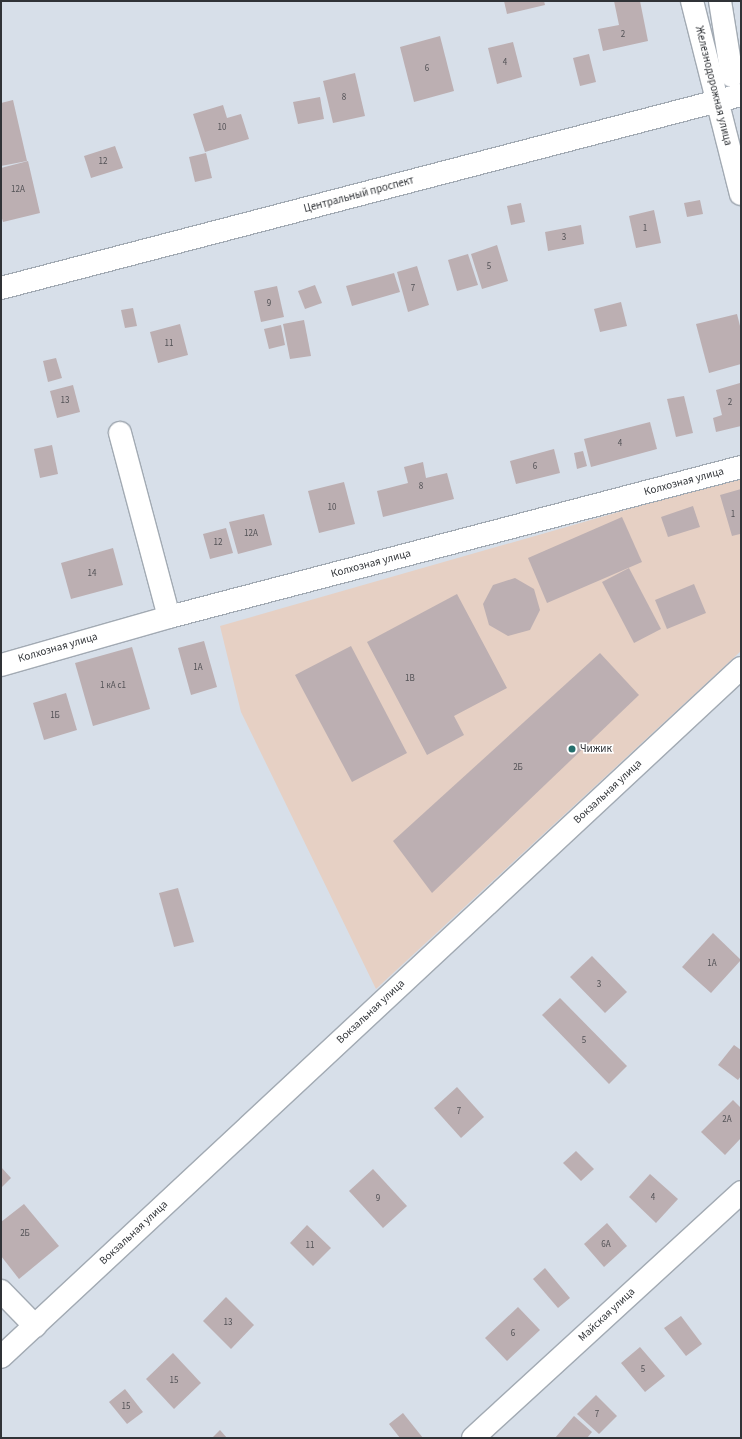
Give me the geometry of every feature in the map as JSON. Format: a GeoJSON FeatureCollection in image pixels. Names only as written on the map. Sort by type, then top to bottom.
{"type":"FeatureCollection","features":[{"type":"Feature","properties":{"kind":"street","name":"Железнодорожная улица"},"geometry":{"type":"LineString","coordinates":[[692,1],[741,194]]}},
{"type":"Feature","properties":{"kind":"street"},"geometry":{"type":"LineString","coordinates":[[720,1],[737,85]]}},
{"type":"Feature","properties":{"kind":"street","name":"Центральный проспект"},"geometry":{"type":"LineString","coordinates":[[1,288],[717,101],[737,85]]}},
{"type":"Feature","properties":{"kind":"street"},"geometry":{"type":"LineString","coordinates":[[120,433],[169,617]]}},
{"type":"Feature","properties":{"kind":"street","name":"Колхозная улица"},"geometry":{"type":"LineString","coordinates":[[1,665],[169,617],[741,467]]}},
{"type":"Feature","properties":{"kind":"street","name":"Вокзальная улица"},"geometry":{"type":"LineString","coordinates":[[1,1357],[741,668]]}},
{"type":"Feature","properties":{"kind":"street","name":"Майская улица"},"geometry":{"type":"LineString","coordinates":[[473,1438],[741,1192]]}},
{"type":"Feature","properties":{"kind":"street"},"geometry":{"type":"LineString","coordinates":[[1,1291],[35,1326]]}},
{"type":"Feature","properties":{"kind":"shaded area"},"geometry":{"type":"Polygon","coordinates":[[[741,477],[741,651],[376,989],[241,712],[220,626],[741,477]]]}},
{"type":"Feature","properties":{"kind":"building"},"geometry":{"type":"Polygon","coordinates":[[[504,1],[544,1],[545,5],[507,14],[504,1]]]}},
{"type":"Feature","properties":{"kind":"building"},"geometry":{"type":"Polygon","coordinates":[[[614,1],[640,1],[648,41],[603,51],[598,29],[619,25],[614,1]]]}},
{"type":"Feature","properties":{"kind":"building"},"geometry":{"type":"Polygon","coordinates":[[[440,36],[454,91],[414,102],[400,47],[440,36]]]}},
{"type":"Feature","properties":{"kind":"building"},"geometry":{"type":"Polygon","coordinates":[[[513,42],[522,77],[497,84],[488,48],[513,42]]]}},
{"type":"Feature","properties":{"kind":"building"},"geometry":{"type":"Polygon","coordinates":[[[589,54],[596,82],[580,86],[573,58],[589,54]]]}},
{"type":"Feature","properties":{"kind":"building"},"geometry":{"type":"Polygon","coordinates":[[[355,73],[365,116],[333,123],[323,81],[355,73]]]}},
{"type":"Feature","properties":{"kind":"building"},"geometry":{"type":"Polygon","coordinates":[[[320,97],[324,119],[298,124],[293,102],[320,97]]]}},
{"type":"Feature","properties":{"kind":"building"},"geometry":{"type":"Polygon","coordinates":[[[13,100],[27,161],[1,166],[1,103],[13,100]]]}},
{"type":"Feature","properties":{"kind":"building"},"geometry":{"type":"Polygon","coordinates":[[[223,105],[227,118],[241,114],[249,139],[205,152],[193,114],[223,105]]]}},
{"type":"Feature","properties":{"kind":"building"},"geometry":{"type":"Polygon","coordinates":[[[115,146],[123,168],[91,178],[84,156],[115,146]]]}},
{"type":"Feature","properties":{"kind":"building"},"geometry":{"type":"Polygon","coordinates":[[[206,153],[212,178],[195,182],[189,157],[206,153]]]}},
{"type":"Feature","properties":{"kind":"building"},"geometry":{"type":"Polygon","coordinates":[[[28,161],[40,213],[3,222],[1,215],[1,168],[28,161]]]}},
{"type":"Feature","properties":{"kind":"building"},"geometry":{"type":"Polygon","coordinates":[[[700,200],[703,214],[687,217],[684,203],[700,200]]]}},
{"type":"Feature","properties":{"kind":"building"},"geometry":{"type":"Polygon","coordinates":[[[521,203],[525,222],[511,225],[507,206],[521,203]]]}},
{"type":"Feature","properties":{"kind":"building"},"geometry":{"type":"Polygon","coordinates":[[[654,210],[661,243],[636,248],[629,216],[654,210]]]}},
{"type":"Feature","properties":{"kind":"building"},"geometry":{"type":"Polygon","coordinates":[[[581,225],[584,244],[548,251],[545,232],[581,225]]]}},
{"type":"Feature","properties":{"kind":"building"},"geometry":{"type":"Polygon","coordinates":[[[497,245],[508,281],[482,289],[471,254],[497,245]]]}},
{"type":"Feature","properties":{"kind":"building"},"geometry":{"type":"Polygon","coordinates":[[[468,254],[478,285],[457,291],[448,260],[468,254]]]}},
{"type":"Feature","properties":{"kind":"building"},"geometry":{"type":"Polygon","coordinates":[[[417,266],[429,305],[408,312],[397,272],[417,266]]]}},
{"type":"Feature","properties":{"kind":"building"},"geometry":{"type":"Polygon","coordinates":[[[394,273],[400,292],[352,306],[346,286],[394,273]]]}},
{"type":"Feature","properties":{"kind":"building"},"geometry":{"type":"Polygon","coordinates":[[[315,285],[322,303],[305,309],[298,291],[315,285]]]}},
{"type":"Feature","properties":{"kind":"building"},"geometry":{"type":"Polygon","coordinates":[[[277,286],[284,317],[261,322],[254,291],[277,286]]]}},
{"type":"Feature","properties":{"kind":"building"},"geometry":{"type":"Polygon","coordinates":[[[621,302],[627,326],[600,332],[594,309],[621,302]]]}},
{"type":"Feature","properties":{"kind":"building"},"geometry":{"type":"Polygon","coordinates":[[[133,308],[137,326],[125,328],[121,310],[133,308]]]}},
{"type":"Feature","properties":{"kind":"building"},"geometry":{"type":"Polygon","coordinates":[[[737,314],[741,330],[741,364],[709,373],[696,324],[737,314]]]}},
{"type":"Feature","properties":{"kind":"building"},"geometry":{"type":"Polygon","coordinates":[[[304,320],[311,356],[290,359],[283,324],[304,320]]]}},
{"type":"Feature","properties":{"kind":"building"},"geometry":{"type":"Polygon","coordinates":[[[180,324],[188,355],[158,363],[150,332],[180,324]]]}},
{"type":"Feature","properties":{"kind":"building"},"geometry":{"type":"Polygon","coordinates":[[[281,325],[285,345],[269,349],[264,329],[281,325]]]}},
{"type":"Feature","properties":{"kind":"building"},"geometry":{"type":"Polygon","coordinates":[[[56,358],[62,378],[48,382],[43,361],[56,358]]]}},
{"type":"Feature","properties":{"kind":"building"},"geometry":{"type":"Polygon","coordinates":[[[740,383],[741,426],[716,432],[713,418],[722,415],[716,390],[740,383]]]}},
{"type":"Feature","properties":{"kind":"building"},"geometry":{"type":"Polygon","coordinates":[[[73,385],[80,412],[57,418],[50,391],[73,385]]]}},
{"type":"Feature","properties":{"kind":"building"},"geometry":{"type":"Polygon","coordinates":[[[684,396],[693,433],[676,437],[667,399],[684,396]]]}},
{"type":"Feature","properties":{"kind":"building"},"geometry":{"type":"Polygon","coordinates":[[[650,422],[657,449],[591,467],[584,439],[650,422]]]}},
{"type":"Feature","properties":{"kind":"building"},"geometry":{"type":"Polygon","coordinates":[[[52,445],[58,474],[40,478],[34,449],[52,445]]]}},
{"type":"Feature","properties":{"kind":"building"},"geometry":{"type":"Polygon","coordinates":[[[554,449],[560,473],[516,484],[510,461],[554,449]]]}},
{"type":"Feature","properties":{"kind":"building"},"geometry":{"type":"Polygon","coordinates":[[[583,451],[587,466],[577,469],[574,453],[583,451]]]}},
{"type":"Feature","properties":{"kind":"building"},"geometry":{"type":"Polygon","coordinates":[[[423,462],[426,478],[447,473],[454,499],[383,517],[377,491],[408,483],[404,467],[423,462]]]}},
{"type":"Feature","properties":{"kind":"building"},"geometry":{"type":"Polygon","coordinates":[[[344,482],[355,524],[319,533],[308,491],[344,482]]]}},
{"type":"Feature","properties":{"kind":"building"},"geometry":{"type":"Polygon","coordinates":[[[741,489],[741,537],[740,534],[732,536],[720,495],[741,489]]]}},
{"type":"Feature","properties":{"kind":"building"},"geometry":{"type":"Polygon","coordinates":[[[693,506],[700,527],[668,537],[661,517],[693,506]]]}},
{"type":"Feature","properties":{"kind":"building"},"geometry":{"type":"Polygon","coordinates":[[[264,514],[272,545],[238,554],[229,522],[264,514]]]}},
{"type":"Feature","properties":{"kind":"building"},"geometry":{"type":"Polygon","coordinates":[[[622,517],[642,562],[547,603],[528,558],[622,517]]]}},
{"type":"Feature","properties":{"kind":"building"},"geometry":{"type":"Polygon","coordinates":[[[226,528],[233,553],[210,559],[203,534],[226,528]]]}},
{"type":"Feature","properties":{"kind":"building"},"geometry":{"type":"Polygon","coordinates":[[[113,548],[123,585],[71,599],[61,563],[113,548]]]}},
{"type":"Feature","properties":{"kind":"building"},"geometry":{"type":"Polygon","coordinates":[[[629,568],[661,629],[634,643],[602,582],[629,568]]]}},
{"type":"Feature","properties":{"kind":"building"},"geometry":{"type":"Polygon","coordinates":[[[515,578],[534,589],[540,610],[530,630],[508,636],[489,625],[483,604],[493,585],[515,578]]]}},
{"type":"Feature","properties":{"kind":"building"},"geometry":{"type":"Polygon","coordinates":[[[694,584],[706,613],[667,629],[655,600],[694,584]]]}},
{"type":"Feature","properties":{"kind":"building"},"geometry":{"type":"Polygon","coordinates":[[[457,594],[507,688],[454,716],[464,735],[427,755],[367,642],[457,594]]]}},
{"type":"Feature","properties":{"kind":"building"},"geometry":{"type":"Polygon","coordinates":[[[204,641],[217,687],[191,695],[178,648],[204,641]]]}},
{"type":"Feature","properties":{"kind":"building"},"geometry":{"type":"Polygon","coordinates":[[[351,646],[407,753],[352,782],[295,675],[351,646]]]}},
{"type":"Feature","properties":{"kind":"building"},"geometry":{"type":"Polygon","coordinates":[[[132,647],[150,709],[93,726],[75,663],[132,647]]]}},
{"type":"Feature","properties":{"kind":"building"},"geometry":{"type":"Polygon","coordinates":[[[600,653],[639,695],[432,893],[393,841],[600,653]]]}},
{"type":"Feature","properties":{"kind":"building"},"geometry":{"type":"Polygon","coordinates":[[[66,693],[77,730],[44,740],[33,703],[66,693]]]}},
{"type":"Feature","properties":{"kind":"building"},"geometry":{"type":"Polygon","coordinates":[[[178,888],[194,942],[174,947],[159,893],[178,888]]]}},
{"type":"Feature","properties":{"kind":"building"},"geometry":{"type":"Polygon","coordinates":[[[713,933],[741,960],[711,993],[682,967],[713,933]]]}},
{"type":"Feature","properties":{"kind":"building"},"geometry":{"type":"Polygon","coordinates":[[[592,956],[627,992],[605,1013],[570,977],[592,956]]]}},
{"type":"Feature","properties":{"kind":"building"},"geometry":{"type":"Polygon","coordinates":[[[560,998],[627,1066],[609,1084],[542,1015],[560,998]]]}},
{"type":"Feature","properties":{"kind":"building"},"geometry":{"type":"Polygon","coordinates":[[[734,1045],[741,1050],[741,1076],[738,1080],[718,1065],[734,1045]]]}},
{"type":"Feature","properties":{"kind":"building"},"geometry":{"type":"Polygon","coordinates":[[[457,1087],[484,1117],[461,1138],[434,1108],[457,1087]]]}},
{"type":"Feature","properties":{"kind":"building"},"geometry":{"type":"Polygon","coordinates":[[[733,1100],[741,1108],[741,1138],[725,1155],[701,1132],[733,1100]]]}},
{"type":"Feature","properties":{"kind":"building"},"geometry":{"type":"Polygon","coordinates":[[[576,1151],[594,1169],[581,1181],[563,1163],[576,1151]]]}},
{"type":"Feature","properties":{"kind":"building"},"geometry":{"type":"Polygon","coordinates":[[[1,1167],[11,1178],[1,1188],[1,1167]]]}},
{"type":"Feature","properties":{"kind":"building"},"geometry":{"type":"Polygon","coordinates":[[[373,1169],[407,1206],[383,1228],[349,1191],[373,1169]]]}},
{"type":"Feature","properties":{"kind":"building"},"geometry":{"type":"Polygon","coordinates":[[[650,1174],[678,1199],[656,1223],[629,1197],[650,1174]]]}},
{"type":"Feature","properties":{"kind":"building"},"geometry":{"type":"Polygon","coordinates":[[[24,1204],[59,1246],[19,1279],[1,1256],[1,1222],[24,1204]]]}},
{"type":"Feature","properties":{"kind":"building"},"geometry":{"type":"Polygon","coordinates":[[[607,1223],[627,1246],[604,1267],[584,1244],[607,1223]]]}},
{"type":"Feature","properties":{"kind":"building"},"geometry":{"type":"Polygon","coordinates":[[[307,1225],[331,1248],[313,1266],[290,1243],[307,1225]]]}},
{"type":"Feature","properties":{"kind":"building"},"geometry":{"type":"Polygon","coordinates":[[[545,1268],[570,1298],[558,1308],[533,1279],[545,1268]]]}},
{"type":"Feature","properties":{"kind":"building"},"geometry":{"type":"Polygon","coordinates":[[[226,1297],[254,1325],[231,1349],[203,1321],[226,1297]]]}},
{"type":"Feature","properties":{"kind":"building"},"geometry":{"type":"Polygon","coordinates":[[[518,1307],[540,1330],[507,1361],[485,1338],[518,1307]]]}},
{"type":"Feature","properties":{"kind":"building"},"geometry":{"type":"Polygon","coordinates":[[[681,1316],[702,1344],[686,1356],[664,1328],[681,1316]]]}},
{"type":"Feature","properties":{"kind":"building"},"geometry":{"type":"Polygon","coordinates":[[[640,1347],[665,1376],[645,1392],[621,1363],[640,1347]]]}},
{"type":"Feature","properties":{"kind":"building"},"geometry":{"type":"Polygon","coordinates":[[[173,1353],[201,1383],[174,1409],[146,1379],[173,1353]]]}},
{"type":"Feature","properties":{"kind":"building"},"geometry":{"type":"Polygon","coordinates":[[[125,1389],[143,1412],[127,1424],[109,1402],[125,1389]]]}},
{"type":"Feature","properties":{"kind":"building"},"geometry":{"type":"Polygon","coordinates":[[[596,1395],[617,1416],[599,1434],[577,1414],[596,1395]]]}},
{"type":"Feature","properties":{"kind":"building"},"geometry":{"type":"Polygon","coordinates":[[[403,1413],[423,1438],[400,1438],[389,1424],[403,1413]]]}},
{"type":"Feature","properties":{"kind":"building"},"geometry":{"type":"Polygon","coordinates":[[[574,1416],[592,1432],[587,1438],[555,1438],[574,1416]]]}},
{"type":"Feature","properties":{"kind":"building"},"geometry":{"type":"Polygon","coordinates":[[[220,1430],[227,1438],[212,1438],[220,1430]]]}},
{"type":"Feature","properties":{"kind":"place","name":"Чижик"},"geometry":{"type":"Point","coordinates":[572,749]}}]}
